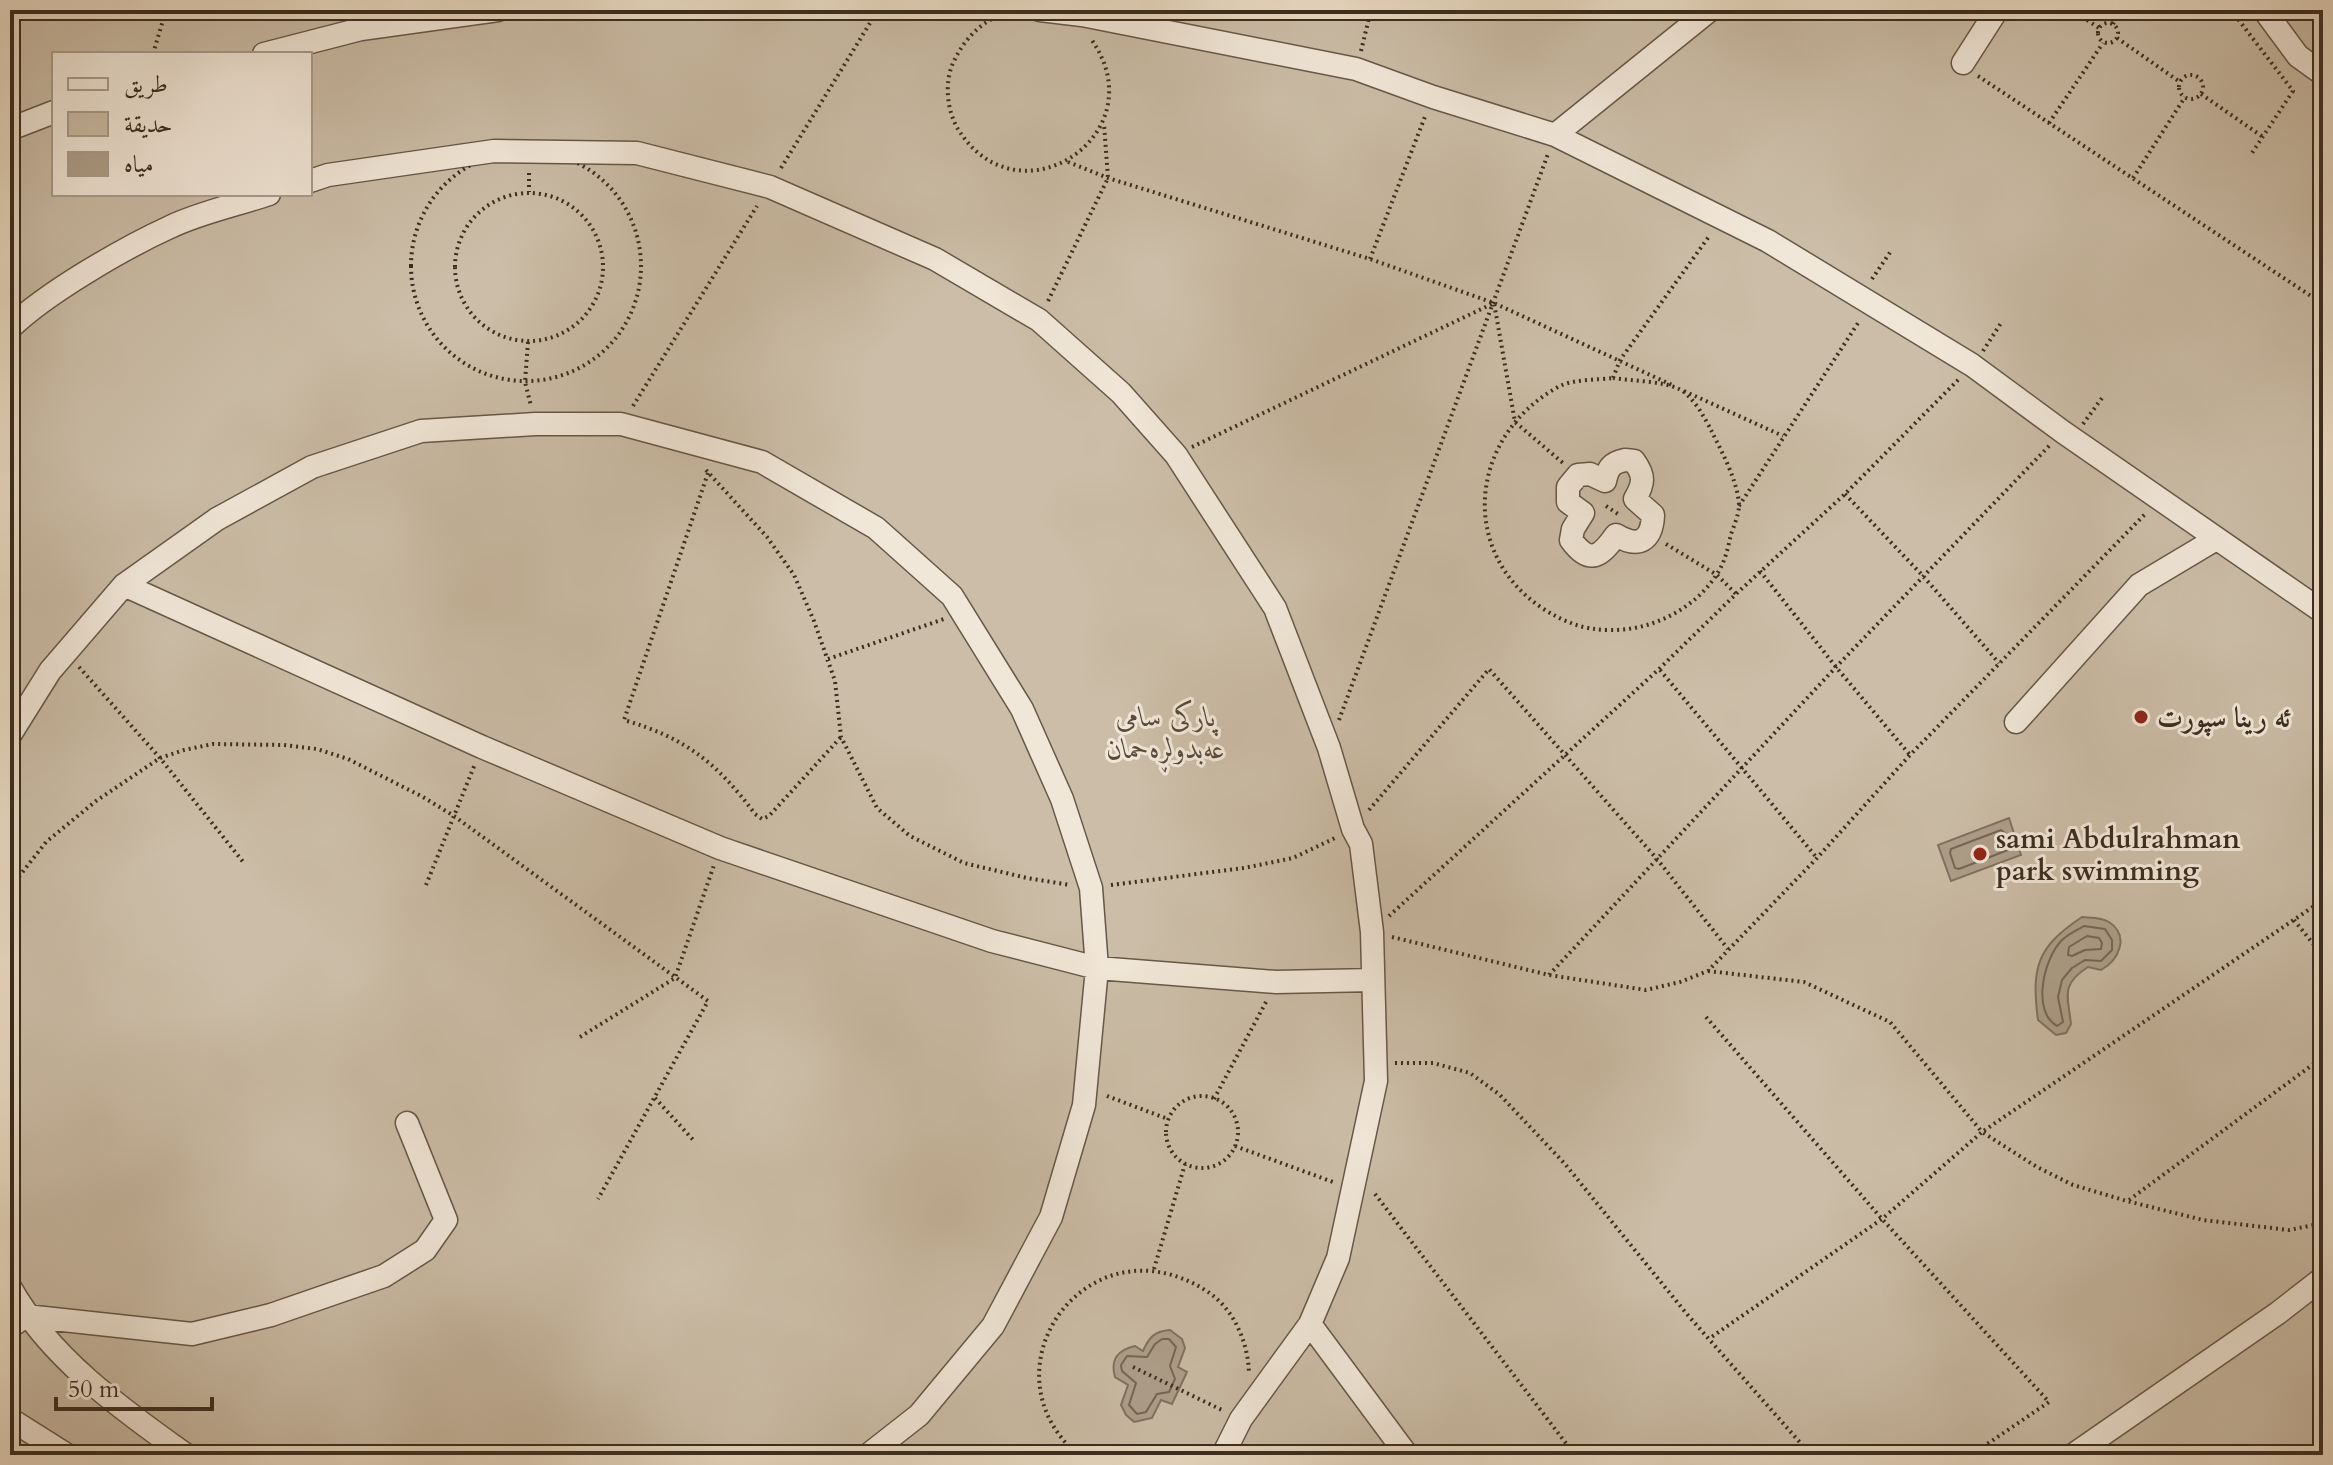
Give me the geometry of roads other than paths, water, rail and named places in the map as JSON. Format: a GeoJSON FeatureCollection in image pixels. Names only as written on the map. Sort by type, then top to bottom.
{"type":"FeatureCollection","features":[{"type":"Feature","properties":{"kind":"street"},"geometry":{"type":"LineString","coordinates":[[272,52],[361,29],[498,10]]}},
{"type":"Feature","properties":{"kind":"street"},"geometry":{"type":"LineString","coordinates":[[1040,10],[1082,15],[1356,69],[1555,135],[1768,241],[1972,365],[2067,435],[2323,612]]}},
{"type":"Feature","properties":{"kind":"street"},"geometry":{"type":"LineString","coordinates":[[1555,135],[1710,10]]}},
{"type":"Feature","properties":{"kind":"street"},"geometry":{"type":"LineString","coordinates":[[1965,60],[1997,10]]}},
{"type":"Feature","properties":{"kind":"street"},"geometry":{"type":"LineString","coordinates":[[2264,10],[2298,56],[2323,74]]}},
{"type":"Feature","properties":{"kind":"street"},"geometry":{"type":"LineString","coordinates":[[10,129],[52,113]]}},
{"type":"Feature","properties":{"kind":"street"},"geometry":{"type":"LineString","coordinates":[[312,180],[328,175],[494,151],[528,151],[637,153],[770,187],[935,259],[1039,320],[1121,393],[1176,455],[1275,608],[1329,748],[1353,829],[1361,844],[1372,932],[1376,1081],[1338,1258],[1310,1324],[1241,1419],[1223,1455]]}},
{"type":"Feature","properties":{"kind":"street"},"geometry":{"type":"LineString","coordinates":[[10,328],[93,270],[171,226],[263,196]]}},
{"type":"Feature","properties":{"kind":"street"},"geometry":{"type":"LineString","coordinates":[[10,735],[50,671],[124,585],[217,519],[312,467],[421,431],[535,424],[621,424],[762,462],[876,528],[952,596],[1022,709],[1062,799],[1091,888],[1097,968],[1087,1089],[1051,1217],[993,1326],[919,1415],[868,1455]]}},
{"type":"Feature","properties":{"kind":"street"},"geometry":{"type":"LineString","coordinates":[[1634,461],[1642,472],[1644,484],[1635,499],[1653,515],[1653,531],[1650,534],[1627,542],[1616,535],[1603,553],[1593,557],[1580,552],[1571,540],[1573,529],[1583,513],[1568,502],[1568,487],[1578,475],[1590,474],[1605,481],[1608,470],[1615,462],[1634,461]]}},
{"type":"Feature","properties":{"kind":"street"},"geometry":{"type":"LineString","coordinates":[[2016,722],[2139,585],[2216,539]]}},
{"type":"Feature","properties":{"kind":"street"},"geometry":{"type":"LineString","coordinates":[[124,585],[482,747],[720,848],[992,941],[1097,968],[1276,982],[1373,980]]}},
{"type":"Feature","properties":{"kind":"street"},"geometry":{"type":"LineString","coordinates":[[18,1322],[192,1334],[271,1315],[384,1276],[425,1250],[446,1220],[407,1123]]}},
{"type":"Feature","properties":{"kind":"street"},"geometry":{"type":"LineString","coordinates":[[2073,1455],[2268,1320],[2323,1278]]}},
{"type":"Feature","properties":{"kind":"street"},"geometry":{"type":"LineString","coordinates":[[10,1287],[18,1322],[112,1402],[186,1455]]}},
{"type":"Feature","properties":{"kind":"street"},"geometry":{"type":"LineString","coordinates":[[1310,1324],[1407,1455]]}},
{"type":"Feature","properties":{"kind":"street"},"geometry":{"type":"LineString","coordinates":[[10,1419],[67,1455]]}},
{"type":"Feature","properties":{"kind":"water"},"geometry":{"type":"Polygon","coordinates":[[[2009,818],[2021,855],[1951,881],[1938,845],[2009,818]]]}},
{"type":"Feature","properties":{"kind":"water"},"geometry":{"type":"Polygon","coordinates":[[[2082,917],[2109,922],[2119,934],[2120,948],[2107,966],[2101,970],[2088,967],[2073,980],[2068,992],[2071,1024],[2066,1033],[2056,1035],[2038,1020],[2037,972],[2040,960],[2055,938],[2082,917]]]}},
{"type":"Feature","properties":{"kind":"water"},"geometry":{"type":"Polygon","coordinates":[[[1170,1330],[1182,1339],[1185,1348],[1178,1367],[1187,1372],[1172,1404],[1161,1400],[1152,1418],[1134,1422],[1121,1405],[1128,1385],[1115,1377],[1115,1360],[1120,1353],[1135,1346],[1143,1351],[1153,1336],[1170,1330]]]}},
{"type":"Feature","properties":{"kind":"place","name":"ئه رينا سپورت"},"geometry":{"type":"Point","coordinates":[2141,717]}},
{"type":"Feature","properties":{"kind":"place","name":"sami Abdulrahman park swimming"},"geometry":{"type":"Point","coordinates":[1980,854]}},
{"type":"Feature","properties":{"kind":"park label","name":"پارکی سامی عەبدولڕەحمان"},"geometry":{"type":"Point","coordinates":[1166,732]}}]}
